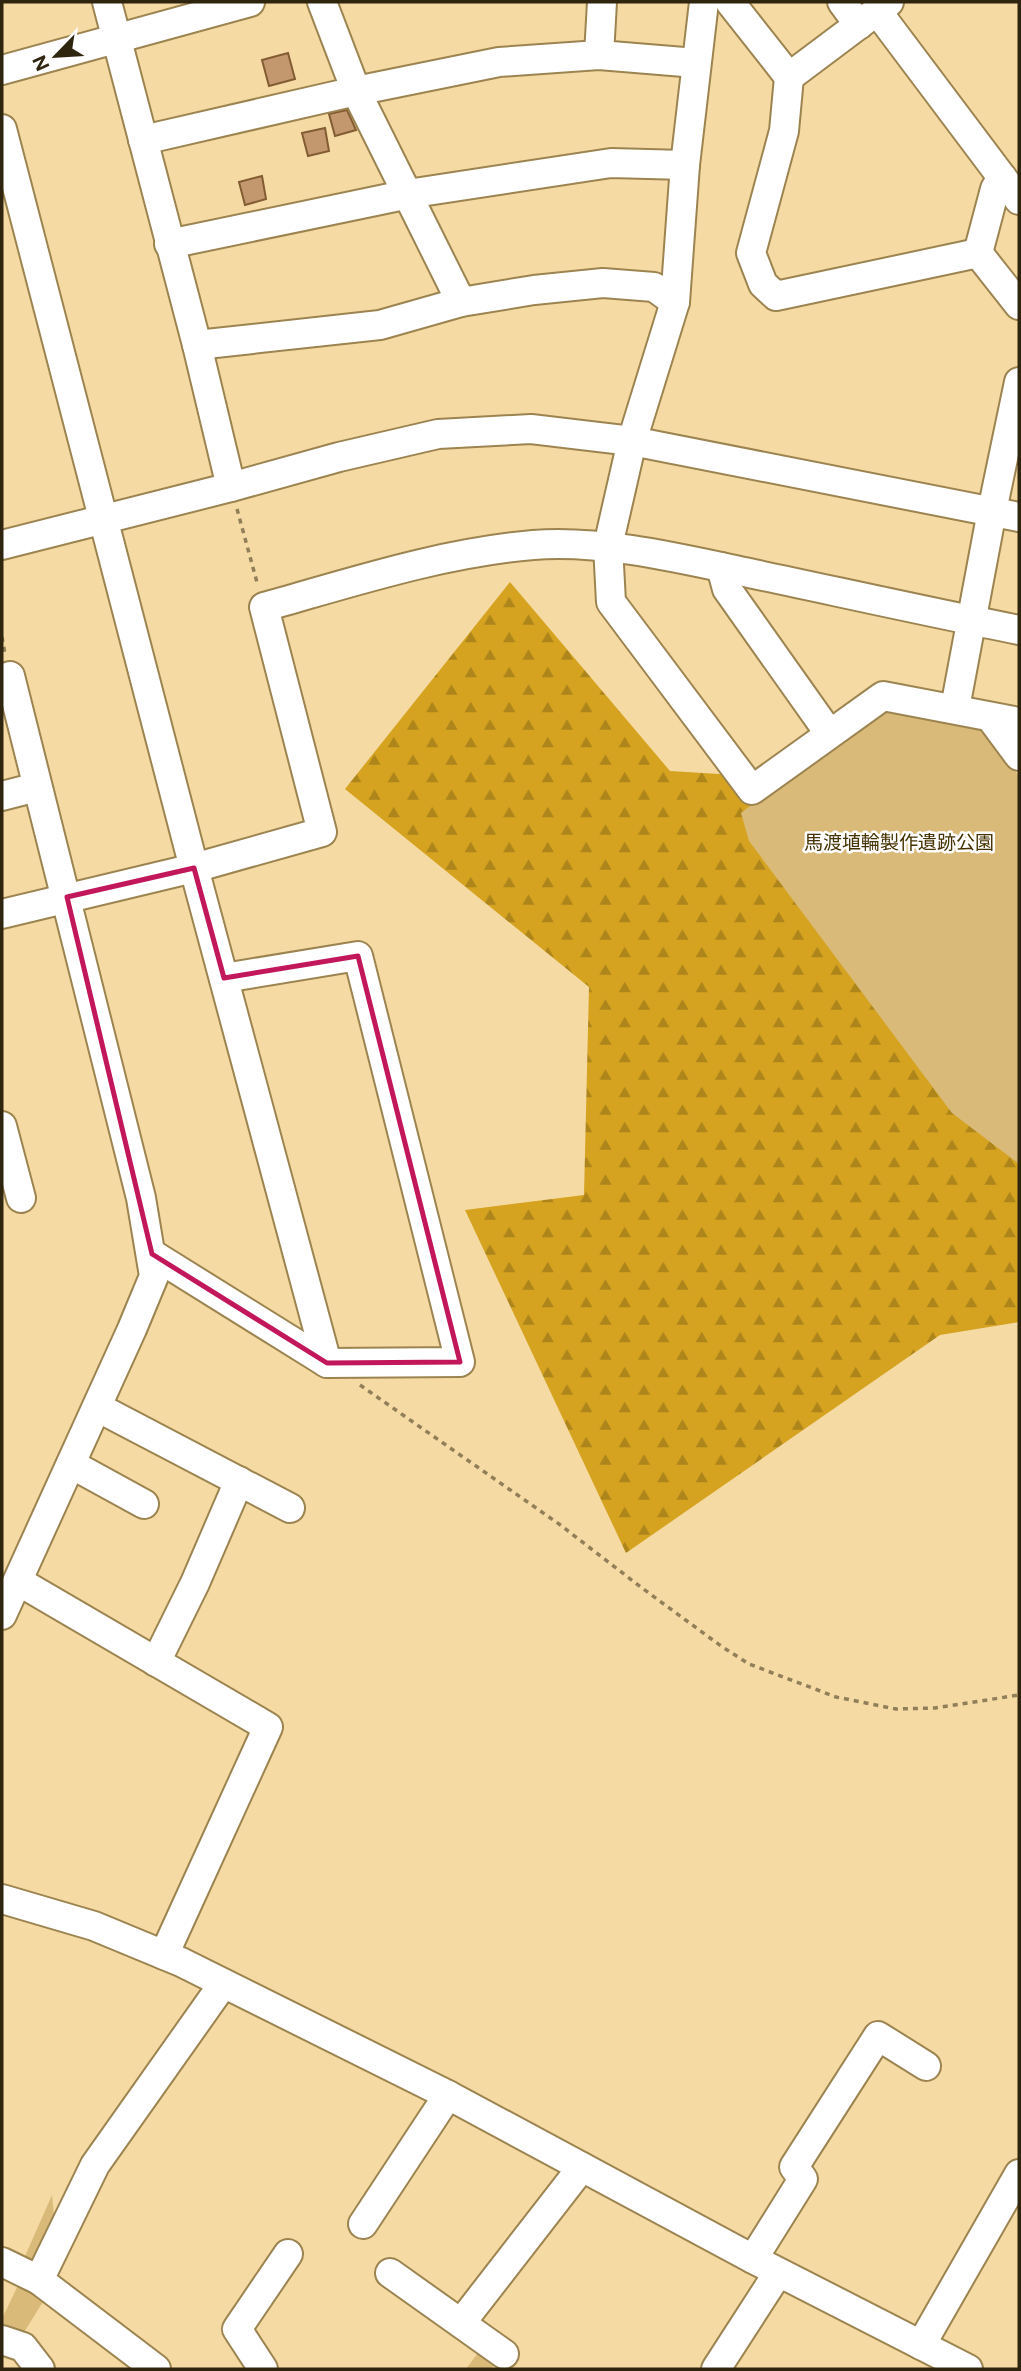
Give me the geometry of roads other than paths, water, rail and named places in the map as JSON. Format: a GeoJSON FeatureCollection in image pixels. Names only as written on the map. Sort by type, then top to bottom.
{"type":"FeatureCollection","features":[{"type":"Feature","properties":{"kind":"street"},"geometry":{"type":"LineString","coordinates":[[107,2],[197,345],[231,487]]}},
{"type":"Feature","properties":{"kind":"street"},"geometry":{"type":"LineString","coordinates":[[322,2],[356,91],[461,302]]}},
{"type":"Feature","properties":{"kind":"street"},"geometry":{"type":"LineString","coordinates":[[599,55],[602,2]]}},
{"type":"Feature","properties":{"kind":"street"},"geometry":{"type":"LineString","coordinates":[[705,2],[685,165],[675,302],[632,441],[608,546],[611,602],[752,790],[883,696],[1019,722]]}},
{"type":"Feature","properties":{"kind":"street"},"geometry":{"type":"LineString","coordinates":[[730,2],[789,77],[784,131],[751,253],[763,284],[776,296],[978,253]]}},
{"type":"Feature","properties":{"kind":"street"},"geometry":{"type":"LineString","coordinates":[[842,2],[875,13],[1019,200]]}},
{"type":"Feature","properties":{"kind":"street"},"geometry":{"type":"LineString","coordinates":[[2,70],[236,4]]}},
{"type":"Feature","properties":{"kind":"street"},"geometry":{"type":"LineString","coordinates":[[789,77],[875,13]]}},
{"type":"Feature","properties":{"kind":"street"},"geometry":{"type":"LineString","coordinates":[[143,141],[356,91],[499,62],[599,55],[696,63]]}},
{"type":"Feature","properties":{"kind":"street"},"geometry":{"type":"LineString","coordinates":[[2,128],[194,868],[327,1363]]}},
{"type":"Feature","properties":{"kind":"street"},"geometry":{"type":"LineString","coordinates":[[169,244],[407,195],[611,163],[685,165]]}},
{"type":"Feature","properties":{"kind":"street"},"geometry":{"type":"LineString","coordinates":[[978,253],[995,188],[1002,177]]}},
{"type":"Feature","properties":{"kind":"street"},"geometry":{"type":"LineString","coordinates":[[978,253],[1019,305]]}},
{"type":"Feature","properties":{"kind":"street"},"geometry":{"type":"LineString","coordinates":[[197,345],[380,325],[461,302],[534,290],[603,283],[654,287],[675,302]]}},
{"type":"Feature","properties":{"kind":"street"},"geometry":{"type":"LineString","coordinates":[[956,708],[973,621],[1006,514],[1019,382]]}},
{"type":"Feature","properties":{"kind":"street"},"geometry":{"type":"LineString","coordinates":[[2,545],[438,434],[531,429],[632,441],[1006,514]]}},
{"type":"Feature","properties":{"kind":"street"},"geometry":{"type":"LineString","coordinates":[[2,914],[194,868],[322,832],[264,607],[399,569],[535,545],[608,546],[1019,629]]}},
{"type":"Feature","properties":{"kind":"street"},"geometry":{"type":"LineString","coordinates":[[721,567],[727,590],[829,733]]}},
{"type":"Feature","properties":{"kind":"street"},"geometry":{"type":"LineString","coordinates":[[2,678],[10,676],[67,897],[141,1198],[152,1254],[153,1276],[132,1329],[2,1615]]}},
{"type":"Feature","properties":{"kind":"street"},"geometry":{"type":"LineString","coordinates":[[990,717],[1019,756]]}},
{"type":"Feature","properties":{"kind":"street"},"geometry":{"type":"LineString","coordinates":[[2,796],[37,787]]}},
{"type":"Feature","properties":{"kind":"street"},"geometry":{"type":"LineString","coordinates":[[152,1254],[327,1363],[460,1362],[358,956],[224,978]]}},
{"type":"Feature","properties":{"kind":"street"},"geometry":{"type":"LineString","coordinates":[[2,1126],[21,1198]]}},
{"type":"Feature","properties":{"kind":"street"},"geometry":{"type":"LineString","coordinates":[[97,1407],[290,1508]]}},
{"type":"Feature","properties":{"kind":"street"},"geometry":{"type":"LineString","coordinates":[[71,1464],[144,1504]]}},
{"type":"Feature","properties":{"kind":"street"},"geometry":{"type":"LineString","coordinates":[[156,1662],[195,1583],[239,1481]]}},
{"type":"Feature","properties":{"kind":"street"},"geometry":{"type":"LineString","coordinates":[[18,1581],[268,1727],[163,1955]]}},
{"type":"Feature","properties":{"kind":"street"},"geometry":{"type":"LineString","coordinates":[[2,1899],[94,1926],[223,1984],[448,2095],[778,2273],[968,2369]]}},
{"type":"Feature","properties":{"kind":"street"},"geometry":{"type":"LineString","coordinates":[[39,2280],[95,2165],[223,1984]]}},
{"type":"Feature","properties":{"kind":"street"},"geometry":{"type":"LineString","coordinates":[[753,2259],[803,2179],[794,2167],[878,2036],[926,2066]]}},
{"type":"Feature","properties":{"kind":"street"},"geometry":{"type":"LineString","coordinates":[[363,2224],[448,2095]]}},
{"type":"Feature","properties":{"kind":"street"},"geometry":{"type":"LineString","coordinates":[[461,2323],[582,2167]]}},
{"type":"Feature","properties":{"kind":"street"},"geometry":{"type":"LineString","coordinates":[[921,2345],[1019,2174]]}},
{"type":"Feature","properties":{"kind":"street"},"geometry":{"type":"LineString","coordinates":[[263,2369],[237,2329],[288,2254]]}},
{"type":"Feature","properties":{"kind":"street"},"geometry":{"type":"LineString","coordinates":[[2,2262],[39,2280],[156,2369]]}},
{"type":"Feature","properties":{"kind":"street"},"geometry":{"type":"LineString","coordinates":[[390,2273],[504,2354]]}},
{"type":"Feature","properties":{"kind":"street"},"geometry":{"type":"LineString","coordinates":[[716,2369],[778,2273]]}},
{"type":"Feature","properties":{"kind":"street"},"geometry":{"type":"LineString","coordinates":[[2,2340],[23,2347],[40,2369]]}},
{"type":"Feature","properties":{"kind":"park label","name":"馬渡埴輪製作遺跡公園"},"geometry":{"type":"Point","coordinates":[899,842]}}]}
